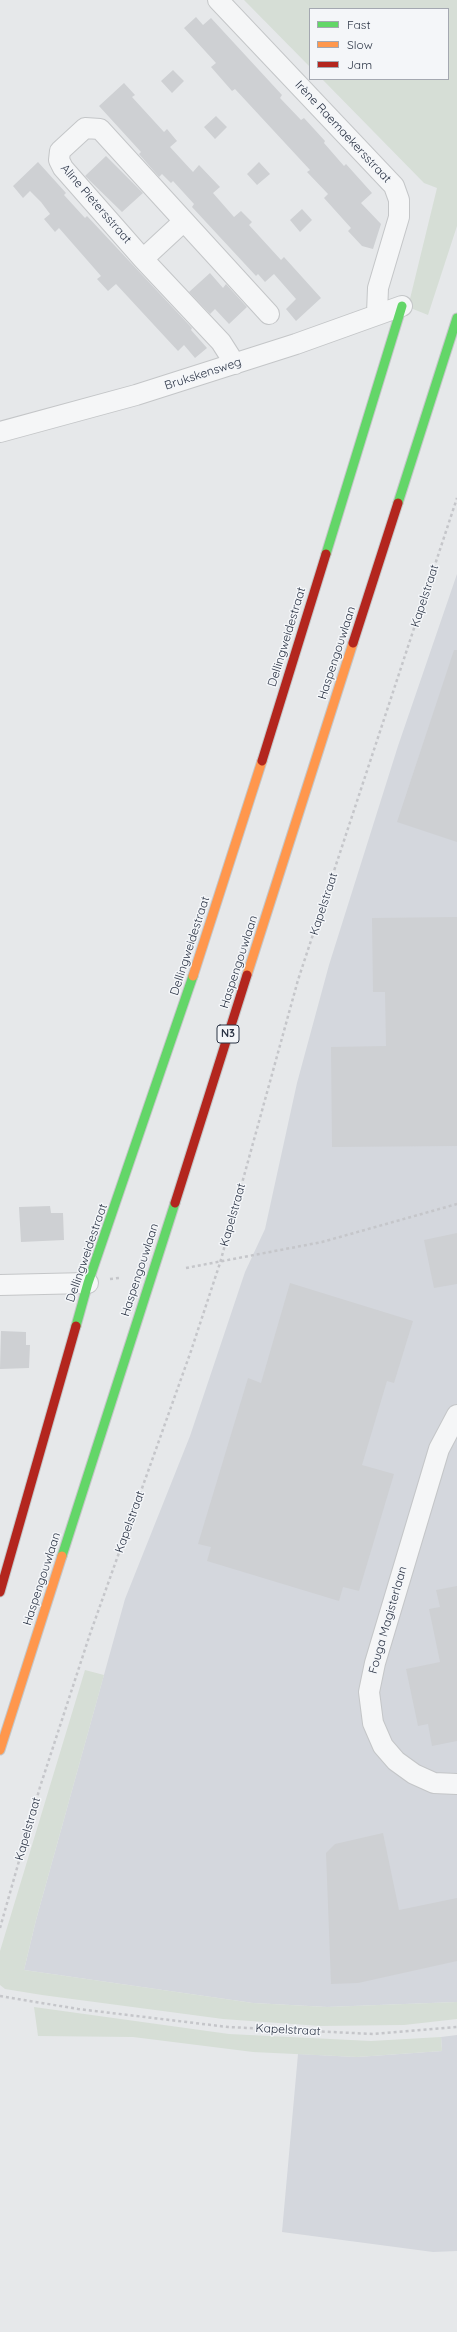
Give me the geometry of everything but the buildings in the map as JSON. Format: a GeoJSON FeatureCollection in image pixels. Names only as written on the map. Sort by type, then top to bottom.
{"type":"FeatureCollection","features":[{"type":"Feature","properties":{"kind":"main road","name":"Dellingweidestraat"},"geometry":{"type":"LineString","coordinates":[[0,1592],[31,1489],[88,1283],[187,994],[242,823],[402,306]]}},
{"type":"Feature","properties":{"kind":"main road","name":"Haspengouwlaan"},"geometry":{"type":"LineString","coordinates":[[0,1750],[457,318]]}},
{"type":"Feature","properties":{"kind":"street","name":"Irène Raemaekersstraat"},"geometry":{"type":"LineString","coordinates":[[218,0],[394,186],[399,200],[399,217],[378,288],[377,313]]}},
{"type":"Feature","properties":{"kind":"street","name":"Aline Pietersstraat"},"geometry":{"type":"LineString","coordinates":[[234,364],[221,342],[143,259],[63,168],[58,160],[60,151],[84,128],[100,129],[269,314]]}},
{"type":"Feature","properties":{"kind":"street"},"geometry":{"type":"LineString","coordinates":[[143,259],[184,221]]}},
{"type":"Feature","properties":{"kind":"street","name":"Brukskensweg"},"geometry":{"type":"LineString","coordinates":[[0,432],[136,395],[296,344],[377,313],[402,306]]}},
{"type":"Feature","properties":{"kind":"street"},"geometry":{"type":"LineString","coordinates":[[0,1285],[88,1283]]}},
{"type":"Feature","properties":{"kind":"street","name":"Fouga Magisterlaan"},"geometry":{"type":"LineString","coordinates":[[457,1415],[439,1449],[375,1663],[369,1692],[374,1723],[383,1746],[396,1762],[414,1774],[434,1783],[457,1784]]}},
{"type":"Feature","properties":{"kind":"path","name":"Kapelstraat"},"geometry":{"type":"LineString","coordinates":[[0,1928],[40,1787],[90,1634],[192,1351],[220,1263],[298,980],[457,498]]}},
{"type":"Feature","properties":{"kind":"path"},"geometry":{"type":"LineString","coordinates":[[186,1268],[220,1263],[322,1242],[457,1204]]}},
{"type":"Feature","properties":{"kind":"path","name":"Kapelstraat"},"geometry":{"type":"LineString","coordinates":[[0,1996],[78,2009],[228,2027],[373,2034],[457,2027]]}},
{"type":"Feature","properties":{"kind":"shaded area"},"geometry":{"type":"Polygon","coordinates":[[[244,0],[457,0],[457,226],[428,315],[408,307],[437,188],[424,183],[323,80],[449,80],[449,8],[309,8],[309,66],[244,0]]]}},
{"type":"Feature","properties":{"kind":"shaded area"},"geometry":{"type":"Polygon","coordinates":[[[457,574],[457,2002],[327,2007],[253,2003],[24,1970],[36,1920],[125,1599],[190,1436],[245,1272],[265,1229],[297,1083],[329,965],[398,746],[457,574]]]}},
{"type":"Feature","properties":{"kind":"shaded area"},"geometry":{"type":"Polygon","coordinates":[[[85,1670],[104,1675],[36,1920],[24,1970],[253,2003],[327,2007],[457,2002],[457,2019],[404,2025],[320,2026],[223,2019],[42,1995],[5,1989],[0,1985],[0,1951],[85,1670]]]}},
{"type":"Feature","properties":{"kind":"shaded area"},"geometry":{"type":"Polygon","coordinates":[[[34,2007],[229,2034],[371,2041],[441,2037],[442,2051],[357,2057],[253,2052],[133,2037],[38,2036],[34,2007]]]}},
{"type":"Feature","properties":{"kind":"shaded area"},"geometry":{"type":"Polygon","coordinates":[[[457,2035],[457,2251],[433,2252],[282,2232],[298,2054],[357,2057],[442,2051],[441,2037],[457,2035]]]}},
{"type":"Feature","properties":{"kind":"traffic: fast"},"geometry":{"type":"LineString","coordinates":[[326,554],[402,306]]}},
{"type":"Feature","properties":{"kind":"traffic: fast"},"geometry":{"type":"LineString","coordinates":[[398,503],[457,318]]}},
{"type":"Feature","properties":{"kind":"traffic: fast"},"geometry":{"type":"LineString","coordinates":[[76,1326],[88,1283],[193,976]]}},
{"type":"Feature","properties":{"kind":"traffic: fast"},"geometry":{"type":"LineString","coordinates":[[62,1556],[175,1203]]}},
{"type":"Feature","properties":{"kind":"traffic: slow"},"geometry":{"type":"LineString","coordinates":[[247,975],[353,643]]}},
{"type":"Feature","properties":{"kind":"traffic: slow"},"geometry":{"type":"LineString","coordinates":[[193,976],[262,761]]}},
{"type":"Feature","properties":{"kind":"traffic: slow"},"geometry":{"type":"LineString","coordinates":[[0,1750],[62,1556]]}},
{"type":"Feature","properties":{"kind":"traffic: jam"},"geometry":{"type":"LineString","coordinates":[[353,643],[398,503]]}},
{"type":"Feature","properties":{"kind":"traffic: jam"},"geometry":{"type":"LineString","coordinates":[[262,761],[326,554]]}},
{"type":"Feature","properties":{"kind":"traffic: jam"},"geometry":{"type":"LineString","coordinates":[[175,1203],[247,975]]}},
{"type":"Feature","properties":{"kind":"traffic: jam"},"geometry":{"type":"LineString","coordinates":[[0,1592],[76,1326]]}}]}
